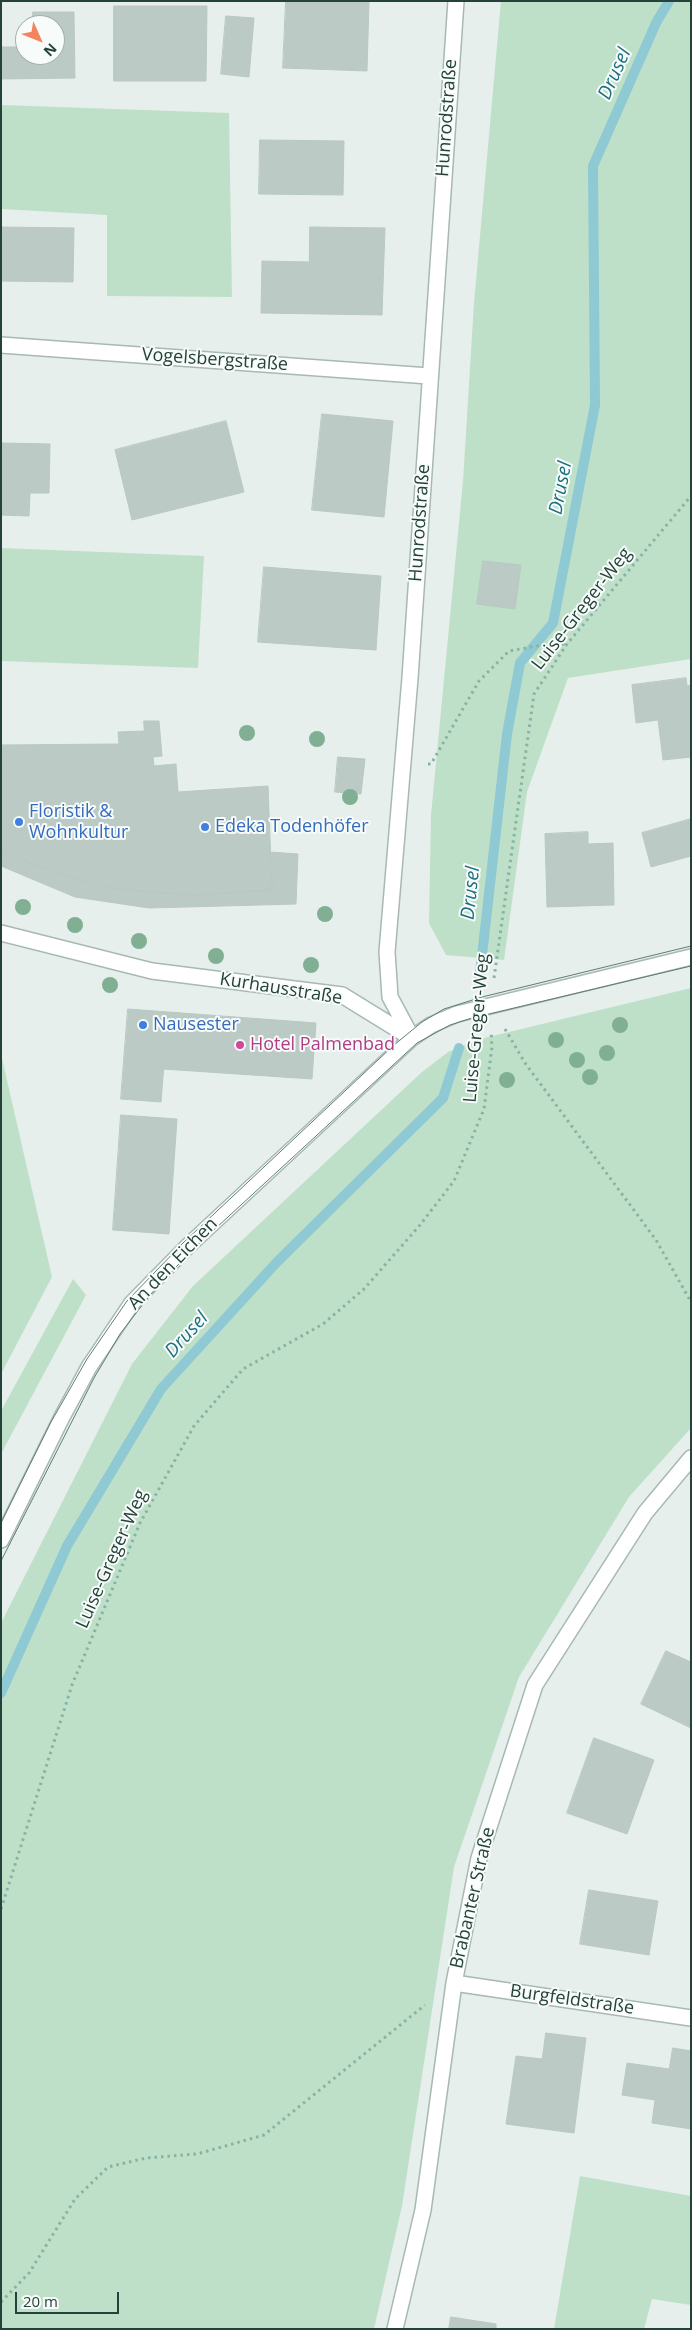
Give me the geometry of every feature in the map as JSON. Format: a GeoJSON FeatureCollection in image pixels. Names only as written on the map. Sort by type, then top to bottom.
{"type":"FeatureCollection","features":[{"type":"Feature","properties":{"kind":"street","name":"Hunrodstraße"},"geometry":{"type":"LineString","coordinates":[[412,1038],[390,997],[387,952],[456,1]]}},
{"type":"Feature","properties":{"kind":"street","name":"Vogelsbergstraße"},"geometry":{"type":"LineString","coordinates":[[1,345],[429,376]]}},
{"type":"Feature","properties":{"kind":"street","name":"Kurhausstraße"},"geometry":{"type":"LineString","coordinates":[[1,933],[152,970],[342,995],[412,1038]]}},
{"type":"Feature","properties":{"kind":"street"},"geometry":{"type":"LineString","coordinates":[[412,1038],[431,1025],[457,1014],[691,957]]}},
{"type":"Feature","properties":{"kind":"street","name":"An den Eichen"},"geometry":{"type":"LineString","coordinates":[[1,1540],[89,1367],[132,1303],[188,1246],[412,1038]]}},
{"type":"Feature","properties":{"kind":"street","name":"Brabanter Straße"},"geometry":{"type":"LineString","coordinates":[[395,2329],[424,2210],[454,1983],[479,1858],[535,1685],[645,1513],[691,1458]]}},
{"type":"Feature","properties":{"kind":"street","name":"Burgfeldstraße"},"geometry":{"type":"LineString","coordinates":[[454,1983],[691,2018]]}},
{"type":"Feature","properties":{"kind":"path","name":"Luise-Greger-Weg"},"geometry":{"type":"LineString","coordinates":[[1,1909],[72,1685],[140,1522],[194,1426],[243,1369],[323,1324],[364,1289],[420,1225],[454,1181],[484,1109],[492,1047],[490,1005],[534,694],[567,644],[691,496]]}},
{"type":"Feature","properties":{"kind":"path"},"geometry":{"type":"LineString","coordinates":[[402,762],[430,764],[479,681],[509,651],[548,644],[567,644]]}},
{"type":"Feature","properties":{"kind":"path"},"geometry":{"type":"LineString","coordinates":[[490,1005],[526,1062],[656,1240],[691,1302]]}},
{"type":"Feature","properties":{"kind":"path"},"geometry":{"type":"LineString","coordinates":[[1,2302],[29,2273],[75,2199],[108,2167],[146,2158],[197,2154],[264,2135],[454,1983]]}},
{"type":"Feature","properties":{"kind":"green space"},"geometry":{"type":"Polygon","coordinates":[[[501,1],[691,1],[691,659],[568,678],[527,792],[504,960],[446,955],[429,923],[431,815],[463,481],[474,303],[501,1]]]}},
{"type":"Feature","properties":{"kind":"green space"},"geometry":{"type":"Polygon","coordinates":[[[1,105],[229,113],[232,297],[107,296],[107,215],[1,209],[1,105]]]}},
{"type":"Feature","properties":{"kind":"green space"},"geometry":{"type":"Polygon","coordinates":[[[1,548],[204,556],[198,668],[1,661],[1,548]]]}},
{"type":"Feature","properties":{"kind":"green space"},"geometry":{"type":"Polygon","coordinates":[[[691,988],[691,1428],[629,1497],[519,1677],[454,1867],[402,2206],[374,2329],[1,2329],[1,1623],[132,1364],[193,1286],[422,1072],[448,1052],[480,1039],[691,988]]]}},
{"type":"Feature","properties":{"kind":"green space"},"geometry":{"type":"Polygon","coordinates":[[[1,1054],[52,1277],[1,1374],[1,1054]]]}},
{"type":"Feature","properties":{"kind":"green space"},"geometry":{"type":"Polygon","coordinates":[[[73,1279],[86,1295],[1,1454],[1,1411],[73,1279]]]}},
{"type":"Feature","properties":{"kind":"green space"},"geometry":{"type":"Polygon","coordinates":[[[580,2176],[691,2196],[691,2305],[652,2299],[644,2329],[554,2329],[580,2176]]]}},
{"type":"Feature","properties":{"kind":"building"},"geometry":{"type":"Polygon","coordinates":[[[286,1],[369,1],[367,71],[283,68],[286,1]]]}},
{"type":"Feature","properties":{"kind":"building"},"geometry":{"type":"Polygon","coordinates":[[[114,6],[207,6],[206,81],[114,81],[114,6]]]}},
{"type":"Feature","properties":{"kind":"building"},"geometry":{"type":"Polygon","coordinates":[[[33,12],[74,12],[75,78],[1,79],[1,47],[15,47],[15,65],[65,65],[65,15],[33,15],[33,12]]]}},
{"type":"Feature","properties":{"kind":"building"},"geometry":{"type":"Polygon","coordinates":[[[226,16],[254,18],[249,77],[221,74],[226,16]]]}},
{"type":"Feature","properties":{"kind":"building"},"geometry":{"type":"Polygon","coordinates":[[[260,140],[344,141],[343,195],[259,194],[260,140]]]}},
{"type":"Feature","properties":{"kind":"building"},"geometry":{"type":"Polygon","coordinates":[[[1,227],[74,228],[73,282],[1,281],[1,227]]]}},
{"type":"Feature","properties":{"kind":"building"},"geometry":{"type":"Polygon","coordinates":[[[310,227],[385,228],[382,315],[261,313],[262,261],[309,262],[310,227]]]}},
{"type":"Feature","properties":{"kind":"building"},"geometry":{"type":"Polygon","coordinates":[[[322,414],[393,421],[384,517],[312,510],[322,414]]]}},
{"type":"Feature","properties":{"kind":"building"},"geometry":{"type":"Polygon","coordinates":[[[226,421],[244,492],[132,520],[115,450],[226,421]]]}},
{"type":"Feature","properties":{"kind":"building"},"geometry":{"type":"Polygon","coordinates":[[[1,443],[50,444],[49,493],[30,493],[29,516],[1,515],[1,443]]]}},
{"type":"Feature","properties":{"kind":"building"},"geometry":{"type":"Polygon","coordinates":[[[483,561],[521,565],[515,609],[477,604],[483,561]]]}},
{"type":"Feature","properties":{"kind":"building"},"geometry":{"type":"Polygon","coordinates":[[[264,567],[381,576],[376,650],[258,642],[264,567]]]}},
{"type":"Feature","properties":{"kind":"building"},"geometry":{"type":"Polygon","coordinates":[[[686,678],[687,686],[691,685],[691,757],[663,760],[658,720],[636,723],[632,685],[686,678]]]}},
{"type":"Feature","properties":{"kind":"building"},"geometry":{"type":"Polygon","coordinates":[[[144,721],[159,721],[162,756],[153,757],[154,766],[176,764],[178,792],[268,786],[272,890],[193,895],[115,889],[58,874],[1,851],[1,745],[119,744],[118,732],[144,731],[144,721]]]}},
{"type":"Feature","properties":{"kind":"building"},"geometry":{"type":"Polygon","coordinates":[[[338,757],[365,759],[361,794],[335,792],[338,757]]]}},
{"type":"Feature","properties":{"kind":"building"},"geometry":{"type":"Polygon","coordinates":[[[691,819],[691,856],[651,867],[642,833],[691,819]]]}},
{"type":"Feature","properties":{"kind":"building"},"geometry":{"type":"Polygon","coordinates":[[[588,832],[588,844],[613,843],[614,905],[547,907],[545,834],[588,832]]]}},
{"type":"Feature","properties":{"kind":"building"},"geometry":{"type":"Polygon","coordinates":[[[1,851],[58,874],[115,889],[193,895],[272,890],[270,852],[298,854],[296,904],[149,908],[75,897],[1,866],[1,851]]]}},
{"type":"Feature","properties":{"kind":"building"},"geometry":{"type":"Polygon","coordinates":[[[128,1009],[168,1012],[161,1102],[121,1099],[128,1009]]]}},
{"type":"Feature","properties":{"kind":"building"},"geometry":{"type":"Polygon","coordinates":[[[168,1012],[316,1023],[312,1079],[163,1069],[168,1012]]]}},
{"type":"Feature","properties":{"kind":"building"},"geometry":{"type":"Polygon","coordinates":[[[121,1115],[177,1119],[169,1234],[113,1230],[121,1115]]]}},
{"type":"Feature","properties":{"kind":"building"},"geometry":{"type":"Polygon","coordinates":[[[666,1651],[691,1662],[691,1728],[641,1704],[666,1651]]]}},
{"type":"Feature","properties":{"kind":"building"},"geometry":{"type":"Polygon","coordinates":[[[594,1738],[654,1760],[627,1834],[567,1813],[594,1738]]]}},
{"type":"Feature","properties":{"kind":"building"},"geometry":{"type":"Polygon","coordinates":[[[589,1890],[658,1901],[649,1955],[580,1944],[589,1890]]]}},
{"type":"Feature","properties":{"kind":"building"},"geometry":{"type":"Polygon","coordinates":[[[546,2033],[586,2038],[574,2133],[506,2124],[516,2056],[542,2059],[546,2033]]]}},
{"type":"Feature","properties":{"kind":"building"},"geometry":{"type":"Polygon","coordinates":[[[673,2048],[691,2051],[691,2129],[652,2123],[655,2100],[622,2095],[627,2063],[669,2069],[673,2048]]]}},
{"type":"Feature","properties":{"kind":"building"},"geometry":{"type":"Polygon","coordinates":[[[451,2317],[496,2324],[496,2329],[449,2329],[451,2317]]]}},
{"type":"Feature","properties":{"kind":"waterway","name":"Drusel"},"geometry":{"type":"LineString","coordinates":[[479,982],[507,734],[520,663],[553,623],[595,405],[593,166],[656,23],[669,1]]}},
{"type":"Feature","properties":{"kind":"waterway","name":"Drusel"},"geometry":{"type":"LineString","coordinates":[[1,1693],[67,1546],[161,1389],[277,1262],[443,1098],[459,1048]]}},
{"type":"Feature","properties":{"kind":"tram line"},"geometry":{"type":"LineString","coordinates":[[1,1523],[51,1422],[87,1359],[127,1301],[183,1243],[394,1045],[422,1022],[444,1009],[482,997],[691,946]]}},
{"type":"Feature","properties":{"kind":"tram line"},"geometry":{"type":"LineString","coordinates":[[1,1561],[94,1378],[120,1334],[150,1295],[191,1251],[417,1043],[450,1025],[472,1018],[691,966]]}},
{"type":"Feature","properties":{"kind":"place","name":"Floristik & Wohnkultur"},"geometry":{"type":"Point","coordinates":[19,822]}},
{"type":"Feature","properties":{"kind":"place","name":"Edeka Todenhöfer"},"geometry":{"type":"Point","coordinates":[205,827]}},
{"type":"Feature","properties":{"kind":"place","name":"Nausester"},"geometry":{"type":"Point","coordinates":[143,1025]}},
{"type":"Feature","properties":{"kind":"place","name":"Hotel Palmenbad"},"geometry":{"type":"Point","coordinates":[240,1045]}}]}
